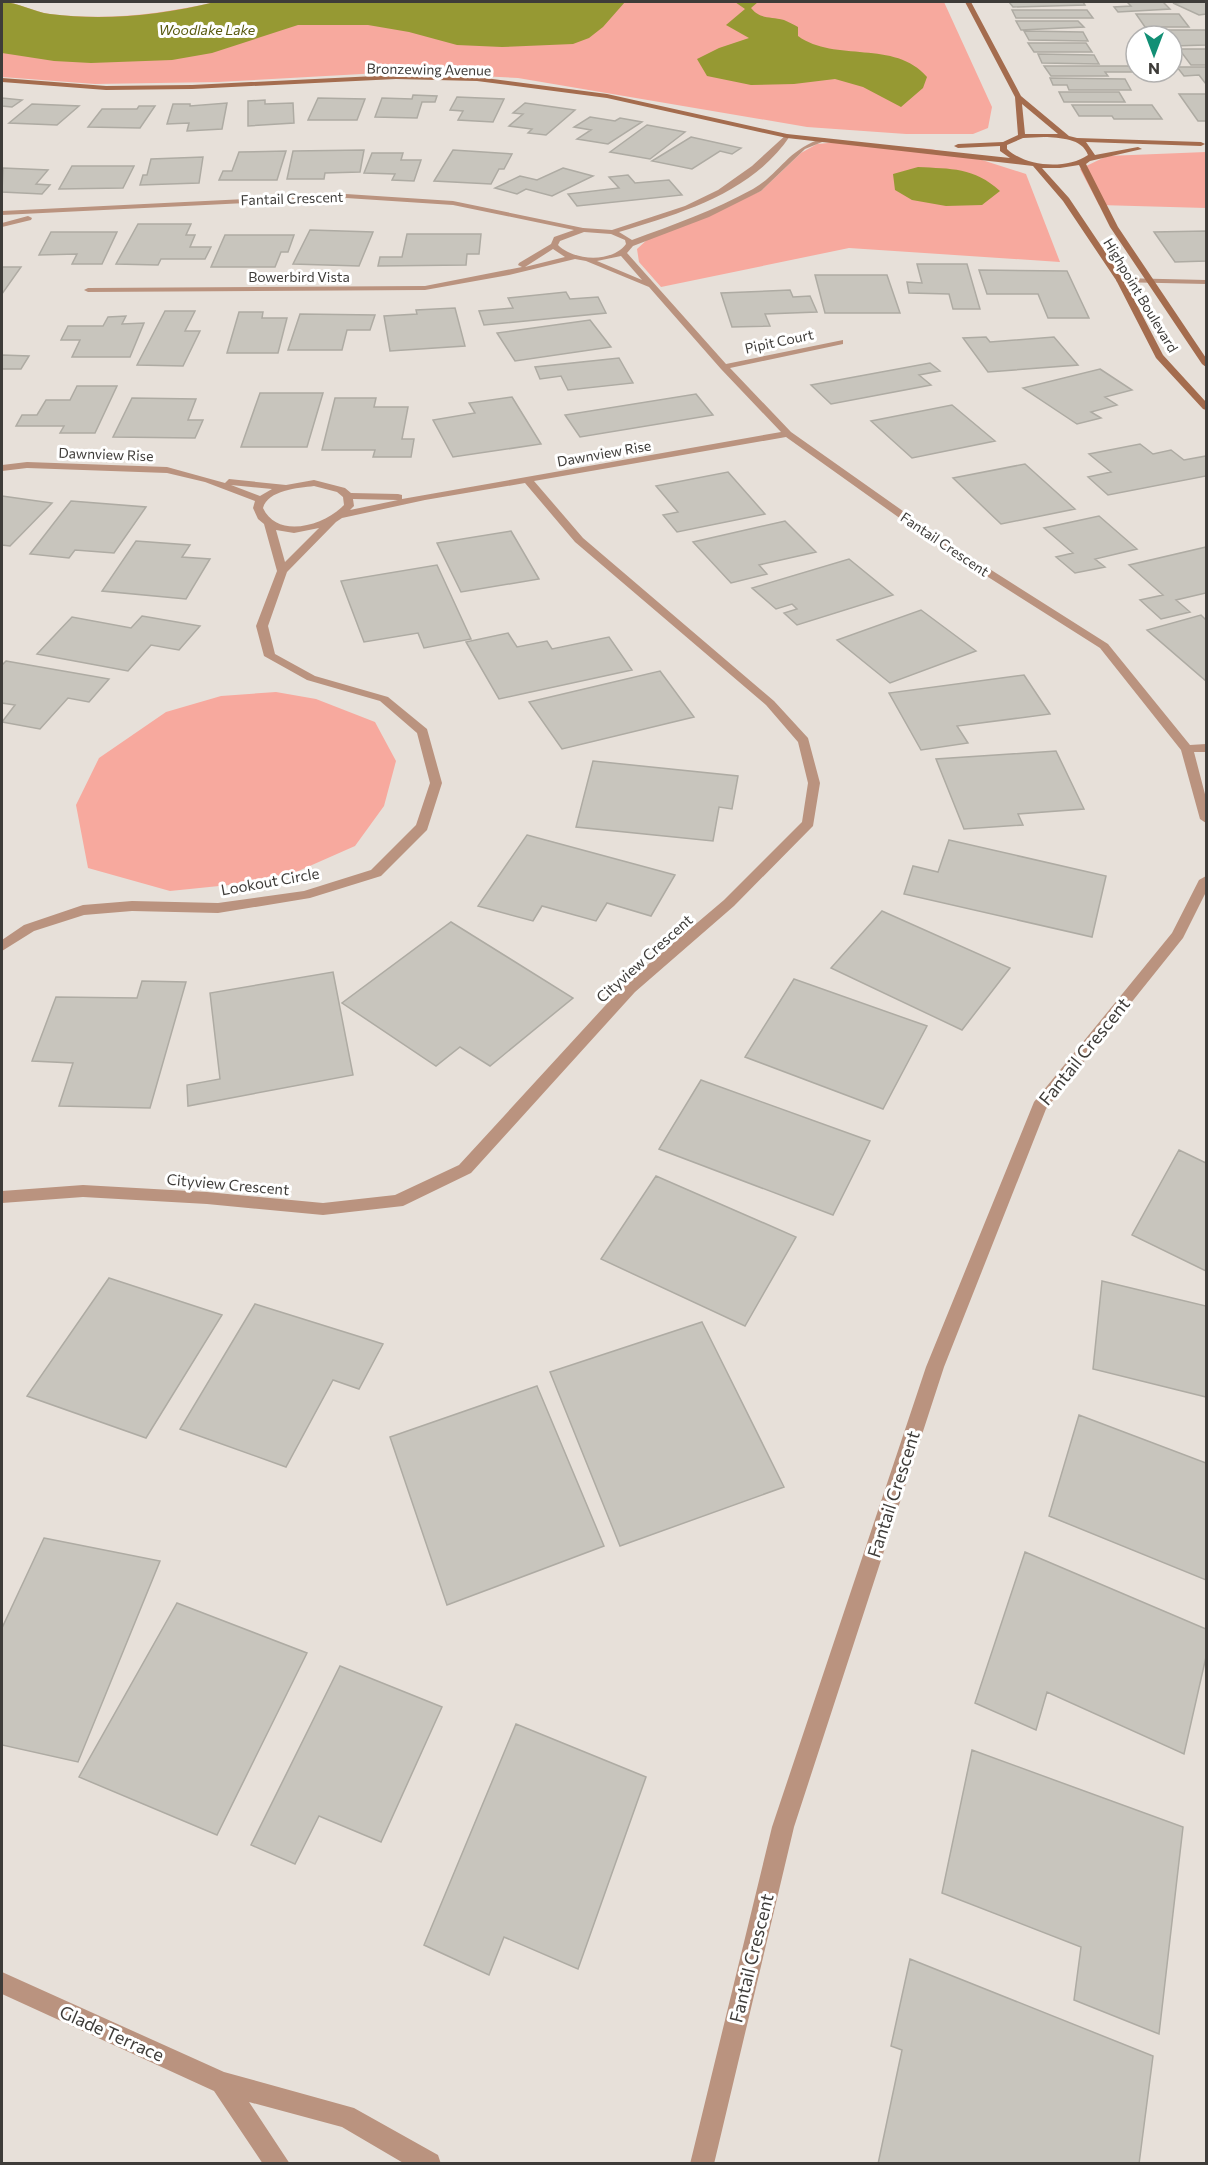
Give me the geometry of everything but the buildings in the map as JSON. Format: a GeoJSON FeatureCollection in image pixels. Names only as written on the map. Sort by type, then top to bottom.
{"type":"FeatureCollection","features":[{"type":"Feature","properties":{"kind":"street"},"geometry":{"type":"LineString","coordinates":[[968,2],[1018,97],[1022,136]]}},
{"type":"Feature","properties":{"kind":"street","name":"Bronzewing Avenue"},"geometry":{"type":"LineString","coordinates":[[2,80],[106,88],[192,87],[396,78],[477,79],[607,96],[787,136],[1035,164],[1062,166],[1086,161]]}},
{"type":"Feature","properties":{"kind":"street"},"geometry":{"type":"LineString","coordinates":[[1018,97],[1070,139]]}},
{"type":"Feature","properties":{"kind":"street"},"geometry":{"type":"LineString","coordinates":[[1023,162],[1006,154],[1003,149],[1004,144],[1022,136],[1044,135],[1070,139],[1204,144]]}},
{"type":"Feature","properties":{"kind":"street"},"geometry":{"type":"LineString","coordinates":[[583,230],[612,231],[696,206],[732,187],[780,147],[787,136]]}},
{"type":"Feature","properties":{"kind":"street","name":"Highpoint Boulevard"},"geometry":{"type":"LineString","coordinates":[[1070,139],[1088,147],[1092,156],[1082,164],[1114,227],[1206,364]]}},
{"type":"Feature","properties":{"kind":"street"},"geometry":{"type":"LineString","coordinates":[[574,257],[606,258],[623,253],[630,244],[706,215],[758,189],[803,148],[824,140]]}},
{"type":"Feature","properties":{"kind":"street","name":"Bronzewing Avenue"},"geometry":{"type":"LineString","coordinates":[[886,147],[1004,144]]}},
{"type":"Feature","properties":{"kind":"street"},"geometry":{"type":"LineString","coordinates":[[1086,161],[1122,151],[1204,144]]}},
{"type":"Feature","properties":{"kind":"street","name":"Highpoint Boulevard"},"geometry":{"type":"LineString","coordinates":[[1035,164],[1066,200],[1120,280],[1159,356],[1206,407]]}},
{"type":"Feature","properties":{"kind":"street","name":"Fantail Crescent"},"geometry":{"type":"LineString","coordinates":[[2,213],[60,208],[346,196],[453,203],[583,230]]}},
{"type":"Feature","properties":{"kind":"street","name":"Fantail Crescent"},"geometry":{"type":"LineString","coordinates":[[2,225],[60,208]]}},
{"type":"Feature","properties":{"kind":"street","name":"Fantail Crescent"},"geometry":{"type":"LineString","coordinates":[[524,218],[556,242],[564,254],[574,257]]}},
{"type":"Feature","properties":{"kind":"street","name":"Bowerbird Vista"},"geometry":{"type":"LineString","coordinates":[[509,273],[556,242],[583,230]]}},
{"type":"Feature","properties":{"kind":"street"},"geometry":{"type":"LineString","coordinates":[[612,231],[628,239],[630,244]]}},
{"type":"Feature","properties":{"kind":"street","name":"Fantail Crescent"},"geometry":{"type":"LineString","coordinates":[[623,253],[724,367],[788,434],[940,542],[1104,646],[1187,749],[1206,819]]}},
{"type":"Feature","properties":{"kind":"street","name":"Bowerbird Vista"},"geometry":{"type":"LineString","coordinates":[[88,290],[425,288],[509,273],[574,257]]}},
{"type":"Feature","properties":{"kind":"street","name":"Fantail Crescent"},"geometry":{"type":"LineString","coordinates":[[584,259],[651,286]]}},
{"type":"Feature","properties":{"kind":"street"},"geometry":{"type":"LineString","coordinates":[[1120,280],[1206,282]]}},
{"type":"Feature","properties":{"kind":"street","name":"Pipit Court"},"geometry":{"type":"LineString","coordinates":[[724,367],[840,342]]}},
{"type":"Feature","properties":{"kind":"street","name":"Dawnview Rise"},"geometry":{"type":"LineString","coordinates":[[331,522],[343,516],[425,497],[529,481],[788,434]]}},
{"type":"Feature","properties":{"kind":"street","name":"Dawnview Rise"},"geometry":{"type":"LineString","coordinates":[[2,468],[27,465],[167,470],[208,480],[261,500]]}},
{"type":"Feature","properties":{"kind":"street","name":"Dawnview Rise"},"geometry":{"type":"LineString","coordinates":[[208,480],[283,487]]}},
{"type":"Feature","properties":{"kind":"street","name":"Cityview Crescent"},"geometry":{"type":"LineString","coordinates":[[2,1197],[83,1191],[207,1198],[323,1209],[397,1201],[465,1169],[630,988],[729,903],[808,823],[814,783],[804,741],[770,703],[579,540],[529,481]]}},
{"type":"Feature","properties":{"kind":"street"},"geometry":{"type":"LineString","coordinates":[[331,522],[299,529],[269,523],[261,516],[259,508],[261,500],[283,487],[298,484],[321,484],[341,490],[348,496],[349,506],[343,516]]}},
{"type":"Feature","properties":{"kind":"street","name":"Dawnview Rise"},"geometry":{"type":"LineString","coordinates":[[348,496],[425,497]]}},
{"type":"Feature","properties":{"kind":"street","name":"Lookout Circle"},"geometry":{"type":"LineString","coordinates":[[2,946],[29,927],[83,910],[132,906],[218,908],[304,895],[376,873],[422,827],[436,783],[423,732],[384,699],[311,678],[270,656],[262,626],[282,571],[331,522]]}},
{"type":"Feature","properties":{"kind":"street"},"geometry":{"type":"LineString","coordinates":[[269,523],[282,571]]}},
{"type":"Feature","properties":{"kind":"street"},"geometry":{"type":"LineString","coordinates":[[1187,749],[1206,748]]}},
{"type":"Feature","properties":{"kind":"street","name":"Fantail Crescent"},"geometry":{"type":"LineString","coordinates":[[702,2163],[783,1827],[940,1356],[1039,1106],[1178,935],[1206,880]]}},
{"type":"Feature","properties":{"kind":"street","name":"Glade Terrace"},"geometry":{"type":"LineString","coordinates":[[2,1983],[222,2083],[346,2115],[429,2163]]}},
{"type":"Feature","properties":{"kind":"street"},"geometry":{"type":"LineString","coordinates":[[222,2083],[278,2163]]}},
{"type":"Feature","properties":{"kind":"shaded area"},"geometry":{"type":"Polygon","coordinates":[[[2,2],[50,14],[92,17],[154,13],[215,2],[944,2],[992,107],[988,128],[973,134],[906,134],[807,127],[518,78],[398,72],[218,82],[95,84],[2,77],[2,2]]]}},
{"type":"Feature","properties":{"kind":"shaded area"},"geometry":{"type":"Polygon","coordinates":[[[839,142],[931,149],[982,160],[1026,174],[1060,262],[849,248],[661,287],[639,262],[637,249],[649,238],[761,191],[801,153],[817,144],[839,142]]]}},
{"type":"Feature","properties":{"kind":"shaded area"},"geometry":{"type":"Polygon","coordinates":[[[1206,152],[1206,208],[1099,205],[1080,169],[1107,156],[1206,152]]]}},
{"type":"Feature","properties":{"kind":"shaded area"},"geometry":{"type":"Polygon","coordinates":[[[276,692],[316,699],[375,722],[396,761],[384,806],[355,846],[278,880],[170,891],[88,868],[76,805],[99,758],[166,712],[221,696],[276,692]]]}},
{"type":"Feature","properties":{"kind":"water","name":"Woodlake Lake"},"geometry":{"type":"Polygon","coordinates":[[[2,2],[50,14],[112,17],[175,10],[215,2],[625,2],[603,27],[589,38],[573,44],[502,47],[457,45],[409,32],[368,25],[298,25],[212,53],[172,60],[91,63],[54,61],[2,53],[2,2]]]}},
{"type":"Feature","properties":{"kind":"water"},"geometry":{"type":"Polygon","coordinates":[[[735,2],[758,2],[751,8],[755,12],[762,16],[784,20],[798,27],[798,36],[813,44],[899,58],[914,65],[927,77],[923,88],[901,107],[863,87],[835,79],[794,84],[751,85],[707,76],[697,59],[719,48],[749,38],[726,25],[745,9],[735,2]]]}},
{"type":"Feature","properties":{"kind":"water"},"geometry":{"type":"Polygon","coordinates":[[[918,167],[952,169],[971,173],[981,177],[1000,191],[982,205],[946,206],[912,200],[895,190],[893,174],[918,167]]]}}]}
